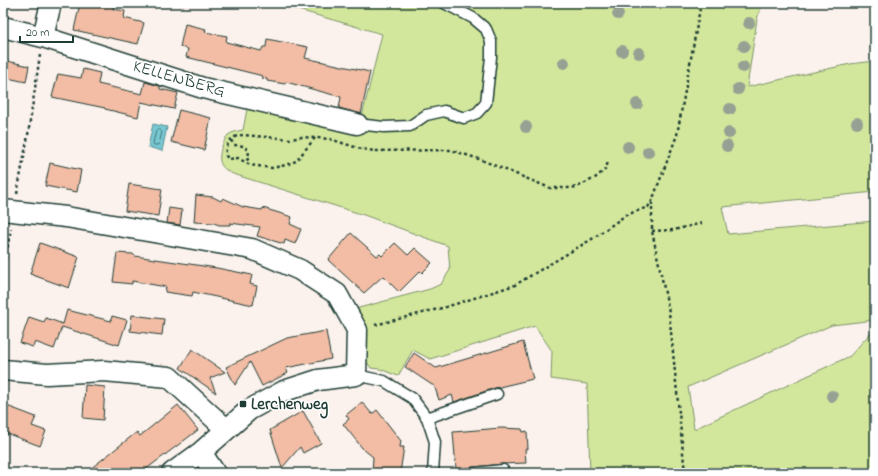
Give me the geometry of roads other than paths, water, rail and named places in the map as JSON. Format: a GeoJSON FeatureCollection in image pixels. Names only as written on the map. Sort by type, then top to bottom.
{"type":"FeatureCollection","features":[{"type":"Feature","properties":{"kind":"street"},"geometry":{"type":"LineString","coordinates":[[43,37],[51,3]]}},
{"type":"Feature","properties":{"kind":"street","name":"KELLENBERG"},"geometry":{"type":"LineString","coordinates":[[3,27],[43,37],[203,88],[357,124]]}},
{"type":"Feature","properties":{"kind":"street"},"geometry":{"type":"LineString","coordinates":[[8,211],[66,217],[252,249],[300,270],[337,294],[357,330],[356,375],[318,380],[284,391],[249,410],[201,452],[172,473]]}},
{"type":"Feature","properties":{"kind":"street"},"geometry":{"type":"LineString","coordinates":[[3,370],[47,374],[104,371],[169,377],[226,429]]}},
{"type":"Feature","properties":{"kind":"street"},"geometry":{"type":"LineString","coordinates":[[201,452],[215,473]]}},
{"type":"Feature","properties":{"kind":"lane"},"geometry":{"type":"LineString","coordinates":[[357,124],[384,127],[410,126],[426,115],[444,111],[464,118],[477,113],[486,103],[491,57],[491,41],[486,29],[474,18],[444,3]]}},
{"type":"Feature","properties":{"kind":"lane"},"geometry":{"type":"LineString","coordinates":[[356,375],[384,381],[412,398],[427,418],[434,442],[432,473]]}},
{"type":"Feature","properties":{"kind":"lane"},"geometry":{"type":"LineString","coordinates":[[427,418],[497,394]]}},
{"type":"Feature","properties":{"kind":"lane"},"geometry":{"type":"LineString","coordinates":[[474,473],[503,470]]}},
{"type":"Feature","properties":{"kind":"water"},"geometry":{"type":"Polygon","coordinates":[[[153,124],[167,127],[162,151],[148,147],[153,124]]]}},
{"type":"Feature","properties":{"kind":"place","name":"Lerchenweg"},"geometry":{"type":"Point","coordinates":[243,404]}}]}
